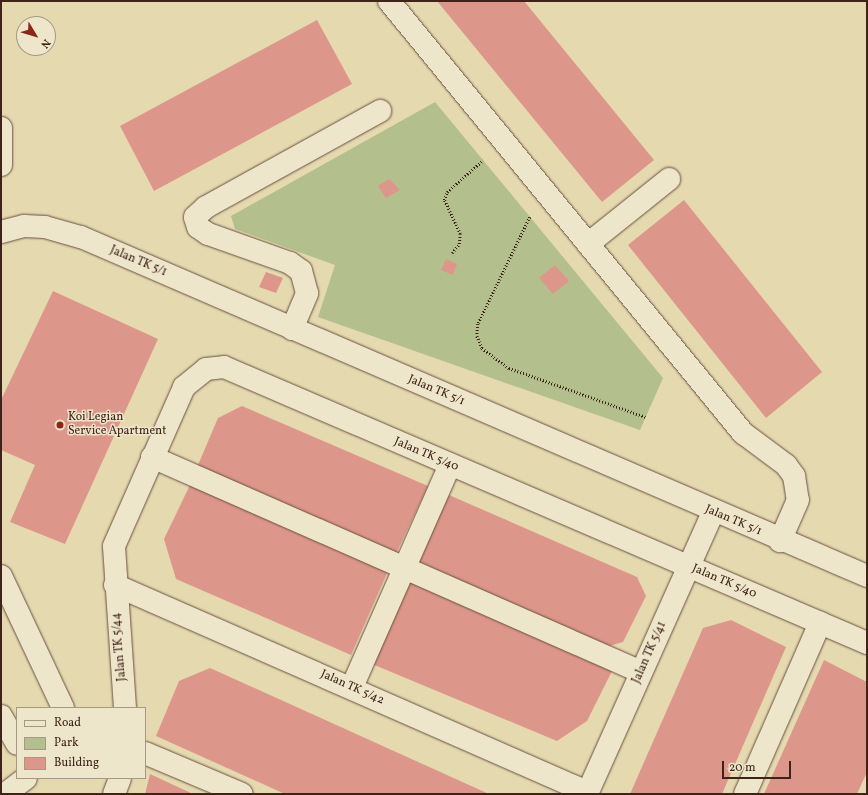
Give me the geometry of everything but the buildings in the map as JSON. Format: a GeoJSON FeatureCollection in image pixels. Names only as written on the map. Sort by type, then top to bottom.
{"type":"FeatureCollection","features":[{"type":"Feature","properties":{"kind":"street"},"geometry":{"type":"LineString","coordinates":[[389,1],[742,433],[786,465],[794,476],[798,500],[780,541]]}},
{"type":"Feature","properties":{"kind":"street"},"geometry":{"type":"LineString","coordinates":[[292,329],[307,293],[301,272],[290,263],[208,234],[198,227],[195,217],[206,206],[380,111]]}},
{"type":"Feature","properties":{"kind":"street"},"geometry":{"type":"LineString","coordinates":[[1,128],[1,165]]}},
{"type":"Feature","properties":{"kind":"street"},"geometry":{"type":"LineString","coordinates":[[588,244],[669,179]]}},
{"type":"Feature","properties":{"kind":"street","name":"Jalan TK 5/1"},"geometry":{"type":"LineString","coordinates":[[1,232],[31,226],[81,238],[780,541],[867,576]]}},
{"type":"Feature","properties":{"kind":"street","name":"Jalan TK 5/40"},"geometry":{"type":"LineString","coordinates":[[115,585],[114,546],[152,457],[192,377],[206,369],[224,367],[867,643]]}},
{"type":"Feature","properties":{"kind":"street"},"geometry":{"type":"LineString","coordinates":[[152,457],[641,672]]}},
{"type":"Feature","properties":{"kind":"street"},"geometry":{"type":"LineString","coordinates":[[352,687],[450,465]]}},
{"type":"Feature","properties":{"kind":"street","name":"Jalan TK 5/41"},"geometry":{"type":"LineString","coordinates":[[587,793],[713,512]]}},
{"type":"Feature","properties":{"kind":"street"},"geometry":{"type":"LineString","coordinates":[[1,576],[63,707]]}},
{"type":"Feature","properties":{"kind":"street","name":"Jalan TK 5/42"},"geometry":{"type":"LineString","coordinates":[[115,585],[352,687],[587,793]]}},
{"type":"Feature","properties":{"kind":"street","name":"Jalan TK 5/44"},"geometry":{"type":"LineString","coordinates":[[115,585],[125,707]]}},
{"type":"Feature","properties":{"kind":"street"},"geometry":{"type":"LineString","coordinates":[[744,794],[820,623]]}},
{"type":"Feature","properties":{"kind":"street"},"geometry":{"type":"LineString","coordinates":[[1,716],[16,742]]}},
{"type":"Feature","properties":{"kind":"street"},"geometry":{"type":"LineString","coordinates":[[146,753],[242,794]]}},
{"type":"Feature","properties":{"kind":"street"},"geometry":{"type":"LineString","coordinates":[[5,794],[25,779]]}},
{"type":"Feature","properties":{"kind":"street"},"geometry":{"type":"LineString","coordinates":[[114,794],[120,779]]}},
{"type":"Feature","properties":{"kind":"path"},"geometry":{"type":"LineString","coordinates":[[452,253],[459,244],[460,234],[444,200],[447,192],[483,160]]}},
{"type":"Feature","properties":{"kind":"path"},"geometry":{"type":"LineString","coordinates":[[530,217],[478,324],[477,336],[482,348],[509,368],[646,417]]}},
{"type":"Feature","properties":{"kind":"green space"},"geometry":{"type":"Polygon","coordinates":[[[435,102],[663,378],[640,430],[318,317],[335,265],[235,229],[231,216],[435,102]]]}},
{"type":"Feature","properties":{"kind":"place","name":"Koi Legian Service Apartment"},"geometry":{"type":"Point","coordinates":[60,425]}}]}
